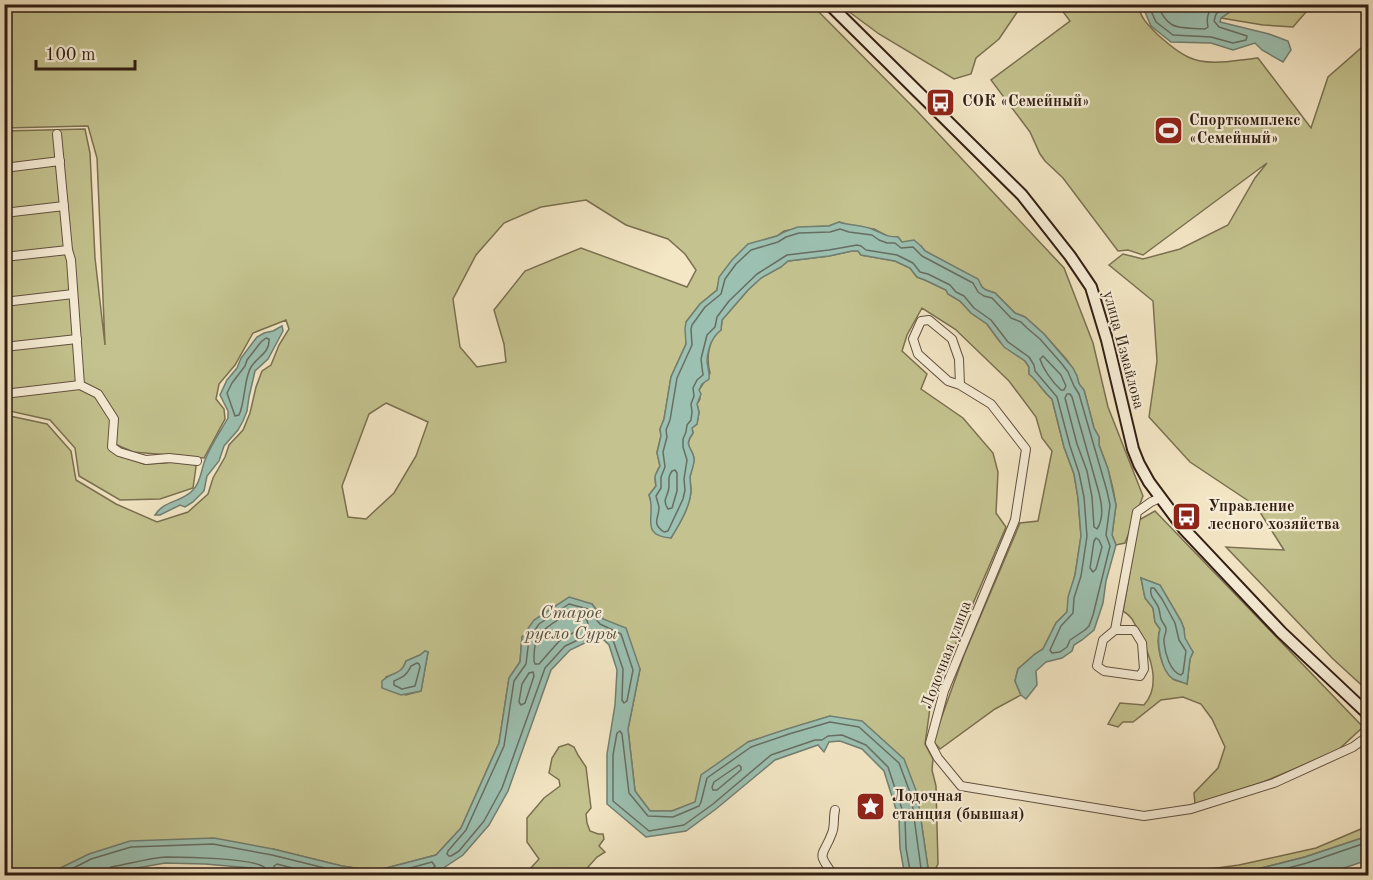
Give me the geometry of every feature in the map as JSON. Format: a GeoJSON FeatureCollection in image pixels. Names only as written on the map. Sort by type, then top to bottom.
{"type":"FeatureCollection","features":[{"type":"Feature","properties":{"kind":"main road","name":"улица Измайлова"},"geometry":{"type":"LineString","coordinates":[[829,4],[1022,195],[1070,256],[1091,287],[1107,340],[1133,449],[1149,482],[1197,543],[1281,632],[1368,714]]}},
{"type":"Feature","properties":{"kind":"street"},"geometry":{"type":"LineString","coordinates":[[57,134],[68,250],[71,260],[80,385]]}},
{"type":"Feature","properties":{"kind":"street"},"geometry":{"type":"LineString","coordinates":[[4,168],[60,161]]}},
{"type":"Feature","properties":{"kind":"street"},"geometry":{"type":"LineString","coordinates":[[4,213],[64,206]]}},
{"type":"Feature","properties":{"kind":"street"},"geometry":{"type":"LineString","coordinates":[[4,258],[68,250]]}},
{"type":"Feature","properties":{"kind":"street"},"geometry":{"type":"LineString","coordinates":[[4,302],[73,294]]}},
{"type":"Feature","properties":{"kind":"street","name":"Лодочная улица"},"geometry":{"type":"LineString","coordinates":[[960,385],[959,359],[952,339],[929,320],[921,321],[913,339],[918,354],[948,381],[960,385],[991,404],[1026,449],[1015,520],[944,691],[930,743],[938,758],[961,786],[1144,816],[1191,809],[1274,783],[1353,747],[1368,736]]}},
{"type":"Feature","properties":{"kind":"street"},"geometry":{"type":"LineString","coordinates":[[4,347],[77,339]]}},
{"type":"Feature","properties":{"kind":"street"},"geometry":{"type":"LineString","coordinates":[[4,394],[80,385],[98,394],[114,419],[112,447],[119,452],[146,460],[170,458],[197,461]]}},
{"type":"Feature","properties":{"kind":"street"},"geometry":{"type":"LineString","coordinates":[[1115,630],[1134,630],[1142,643],[1144,669],[1140,676],[1104,671],[1098,666],[1103,640],[1115,630],[1137,512],[1160,498]]}},
{"type":"Feature","properties":{"kind":"street"},"geometry":{"type":"LineString","coordinates":[[834,876],[822,855],[832,835],[835,810]]}},
{"type":"Feature","properties":{"kind":"shaded area"},"geometry":{"type":"Polygon","coordinates":[[[5,5],[812,5],[917,111],[1064,268],[1093,343],[1108,407],[1143,496],[1125,543],[1116,545],[1112,535],[1116,505],[1113,489],[1099,445],[1099,437],[1094,428],[1084,390],[1077,376],[1067,360],[1044,334],[1025,317],[1015,313],[995,293],[982,287],[977,279],[925,251],[921,246],[902,242],[898,237],[889,237],[874,229],[839,222],[829,226],[784,231],[777,236],[748,245],[718,284],[717,290],[700,304],[686,322],[686,344],[671,377],[664,419],[660,429],[661,436],[657,452],[660,466],[655,481],[656,486],[649,495],[653,508],[671,538],[689,503],[690,477],[694,458],[689,442],[693,433],[692,428],[697,424],[699,390],[710,373],[708,355],[713,338],[721,330],[722,320],[748,290],[761,278],[788,261],[858,251],[861,255],[895,261],[910,268],[917,277],[946,290],[948,294],[987,324],[1000,342],[1025,361],[1029,367],[1029,374],[1052,399],[1064,447],[1074,474],[1081,536],[1067,612],[1056,623],[1043,649],[1018,669],[1015,681],[1021,695],[995,709],[940,749],[933,741],[964,655],[1020,523],[1038,521],[1052,451],[1042,438],[1036,417],[1009,381],[955,329],[922,308],[907,335],[902,351],[927,374],[921,389],[963,418],[993,453],[998,472],[996,513],[1006,527],[931,701],[925,744],[933,759],[932,770],[936,786],[938,864],[932,875],[929,875],[917,793],[830,716],[748,742],[696,802],[672,811],[650,811],[635,791],[628,729],[640,669],[592,604],[522,637],[520,662],[509,678],[499,743],[461,828],[436,855],[375,871],[342,866],[273,849],[46,875],[5,875],[5,415],[47,424],[71,451],[76,480],[116,504],[157,522],[188,512],[208,494],[229,445],[243,430],[262,371],[271,365],[289,329],[286,320],[253,333],[235,365],[219,384],[216,399],[224,409],[225,419],[204,458],[133,452],[115,444],[111,450],[118,455],[144,464],[177,461],[194,463],[196,467],[193,488],[160,499],[120,500],[79,476],[75,448],[50,420],[5,410],[4,131],[85,129],[90,153],[95,258],[105,345],[97,158],[88,126],[5,128],[5,5]],[[586,200],[541,207],[504,223],[476,255],[453,299],[460,347],[477,367],[506,362],[504,344],[494,310],[525,271],[581,248],[687,287],[696,270],[685,254],[668,239],[626,225],[586,200]],[[386,403],[369,414],[342,486],[348,517],[366,519],[394,493],[416,456],[428,422],[386,403]],[[425,651],[406,661],[399,672],[386,677],[382,687],[406,695],[421,691],[428,652],[425,651]]]}},
{"type":"Feature","properties":{"kind":"shaded area"},"geometry":{"type":"Polygon","coordinates":[[[840,5],[1022,5],[999,39],[976,58],[971,74],[954,79],[879,34],[840,5]]]}},
{"type":"Feature","properties":{"kind":"shaded area"},"geometry":{"type":"Polygon","coordinates":[[[1058,5],[1138,5],[1143,18],[1151,28],[1172,47],[1188,57],[1205,62],[1258,58],[1311,128],[1328,77],[1368,42],[1368,691],[1332,658],[1226,547],[1284,550],[1256,506],[1190,462],[1149,417],[1157,361],[1153,301],[1109,265],[1123,254],[1143,259],[1180,249],[1228,225],[1255,178],[1267,163],[1143,255],[1128,250],[1118,251],[1063,178],[1045,161],[1030,132],[991,80],[1070,21],[1058,5]]]}},
{"type":"Feature","properties":{"kind":"shaded area"},"geometry":{"type":"Polygon","coordinates":[[[1240,5],[1306,5],[1306,12],[1293,27],[1221,18],[1240,5]]]}},
{"type":"Feature","properties":{"kind":"shaded area"},"geometry":{"type":"Polygon","coordinates":[[[1155,511],[1363,727],[1337,751],[1263,782],[1195,804],[1194,793],[1218,768],[1225,747],[1212,719],[1201,704],[1183,697],[1161,700],[1133,722],[1123,722],[1118,727],[1108,724],[1120,703],[1144,705],[1152,688],[1152,670],[1147,651],[1133,620],[1123,611],[1139,520],[1155,511]],[[1141,578],[1145,598],[1153,608],[1155,622],[1160,629],[1158,641],[1165,669],[1173,679],[1187,684],[1193,652],[1184,638],[1181,621],[1160,585],[1141,578]]]}},
{"type":"Feature","properties":{"kind":"shaded area"},"geometry":{"type":"Polygon","coordinates":[[[568,744],[574,747],[586,767],[591,808],[586,814],[587,823],[590,831],[603,834],[604,839],[599,846],[605,852],[597,857],[581,875],[496,875],[514,869],[529,870],[539,859],[527,842],[527,818],[544,798],[560,786],[559,780],[549,773],[552,758],[559,747],[568,744]]]}},
{"type":"Feature","properties":{"kind":"shaded area"},"geometry":{"type":"Polygon","coordinates":[[[1368,826],[1368,836],[1305,857],[1234,875],[1158,876],[1239,865],[1316,848],[1368,826]]]}},
{"type":"Feature","properties":{"kind":"shaded area"},"geometry":{"type":"Polygon","coordinates":[[[158,868],[199,870],[198,875],[120,875],[158,868]]]}},
{"type":"Feature","properties":{"kind":"water"},"geometry":{"type":"Polygon","coordinates":[[[1142,5],[1240,5],[1221,18],[1220,22],[1288,41],[1291,50],[1283,62],[1262,50],[1255,43],[1233,50],[1211,43],[1171,42],[1151,26],[1142,5]]]}},
{"type":"Feature","properties":{"kind":"water"},"geometry":{"type":"Polygon","coordinates":[[[839,222],[866,227],[888,236],[898,237],[902,242],[914,240],[925,251],[978,279],[982,287],[995,293],[1015,313],[1025,317],[1044,334],[1073,368],[1084,390],[1108,469],[1116,505],[1112,535],[1116,545],[1106,581],[1103,603],[1094,630],[1074,645],[1072,651],[1062,658],[1046,662],[1036,671],[1037,685],[1026,699],[1021,695],[1015,681],[1018,669],[1043,649],[1056,623],[1067,612],[1081,536],[1074,474],[1064,447],[1052,399],[1029,374],[1029,367],[1025,361],[1004,347],[987,324],[948,294],[946,290],[917,277],[910,268],[895,261],[861,255],[858,251],[852,251],[788,261],[761,278],[748,290],[722,320],[721,330],[709,347],[707,360],[709,379],[702,384],[699,390],[701,394],[697,404],[699,412],[697,424],[692,428],[693,433],[689,441],[694,460],[690,477],[691,491],[681,522],[671,538],[661,536],[652,529],[649,495],[656,486],[655,476],[660,466],[657,453],[661,436],[660,429],[664,419],[671,377],[686,344],[686,322],[700,304],[717,290],[719,277],[748,244],[798,227],[829,226],[839,222]]]}},
{"type":"Feature","properties":{"kind":"water"},"geometry":{"type":"Polygon","coordinates":[[[282,326],[283,331],[268,359],[255,371],[243,421],[224,446],[219,461],[207,476],[204,491],[185,507],[180,505],[160,515],[155,515],[163,506],[184,497],[196,487],[207,454],[228,418],[228,411],[220,395],[227,380],[257,337],[282,326]]]}},
{"type":"Feature","properties":{"kind":"water"},"geometry":{"type":"Polygon","coordinates":[[[1141,578],[1160,585],[1181,621],[1185,638],[1193,652],[1187,684],[1173,679],[1165,670],[1159,648],[1160,629],[1155,622],[1153,608],[1145,598],[1141,578]]]}},
{"type":"Feature","properties":{"kind":"water","name":"Старое русло Суры"},"geometry":{"type":"Polygon","coordinates":[[[569,597],[592,604],[603,619],[626,628],[640,669],[628,729],[635,791],[650,811],[672,811],[695,802],[701,775],[748,742],[830,716],[862,721],[904,759],[917,793],[929,875],[907,875],[904,871],[899,819],[884,771],[862,749],[840,741],[829,742],[824,752],[818,745],[775,760],[686,831],[646,837],[607,804],[607,754],[615,705],[617,670],[609,645],[602,638],[593,639],[570,650],[551,670],[508,791],[489,825],[463,855],[433,875],[268,876],[251,868],[165,863],[98,875],[46,875],[89,854],[130,841],[214,838],[375,871],[436,855],[461,828],[499,743],[509,678],[520,662],[522,637],[534,620],[569,597]]]}},
{"type":"Feature","properties":{"kind":"water"},"geometry":{"type":"Polygon","coordinates":[[[425,651],[428,652],[421,691],[401,695],[382,688],[382,681],[402,669],[406,661],[425,651]]]}},
{"type":"Feature","properties":{"kind":"water"},"geometry":{"type":"Polygon","coordinates":[[[1368,836],[1368,860],[1323,875],[1234,875],[1305,857],[1368,836]]]}},
{"type":"Feature","properties":{"kind":"place","name":"СОК «Семейный»"},"geometry":{"type":"Point","coordinates":[941,102]}},
{"type":"Feature","properties":{"kind":"place","name":"Спорткомплекс «Семейный»"},"geometry":{"type":"Point","coordinates":[1168,130]}},
{"type":"Feature","properties":{"kind":"place","name":"Управление лесного хозяйства"},"geometry":{"type":"Point","coordinates":[1187,516]}},
{"type":"Feature","properties":{"kind":"place","name":"Лодочная станция (бывшая)"},"geometry":{"type":"Point","coordinates":[871,806]}}]}
